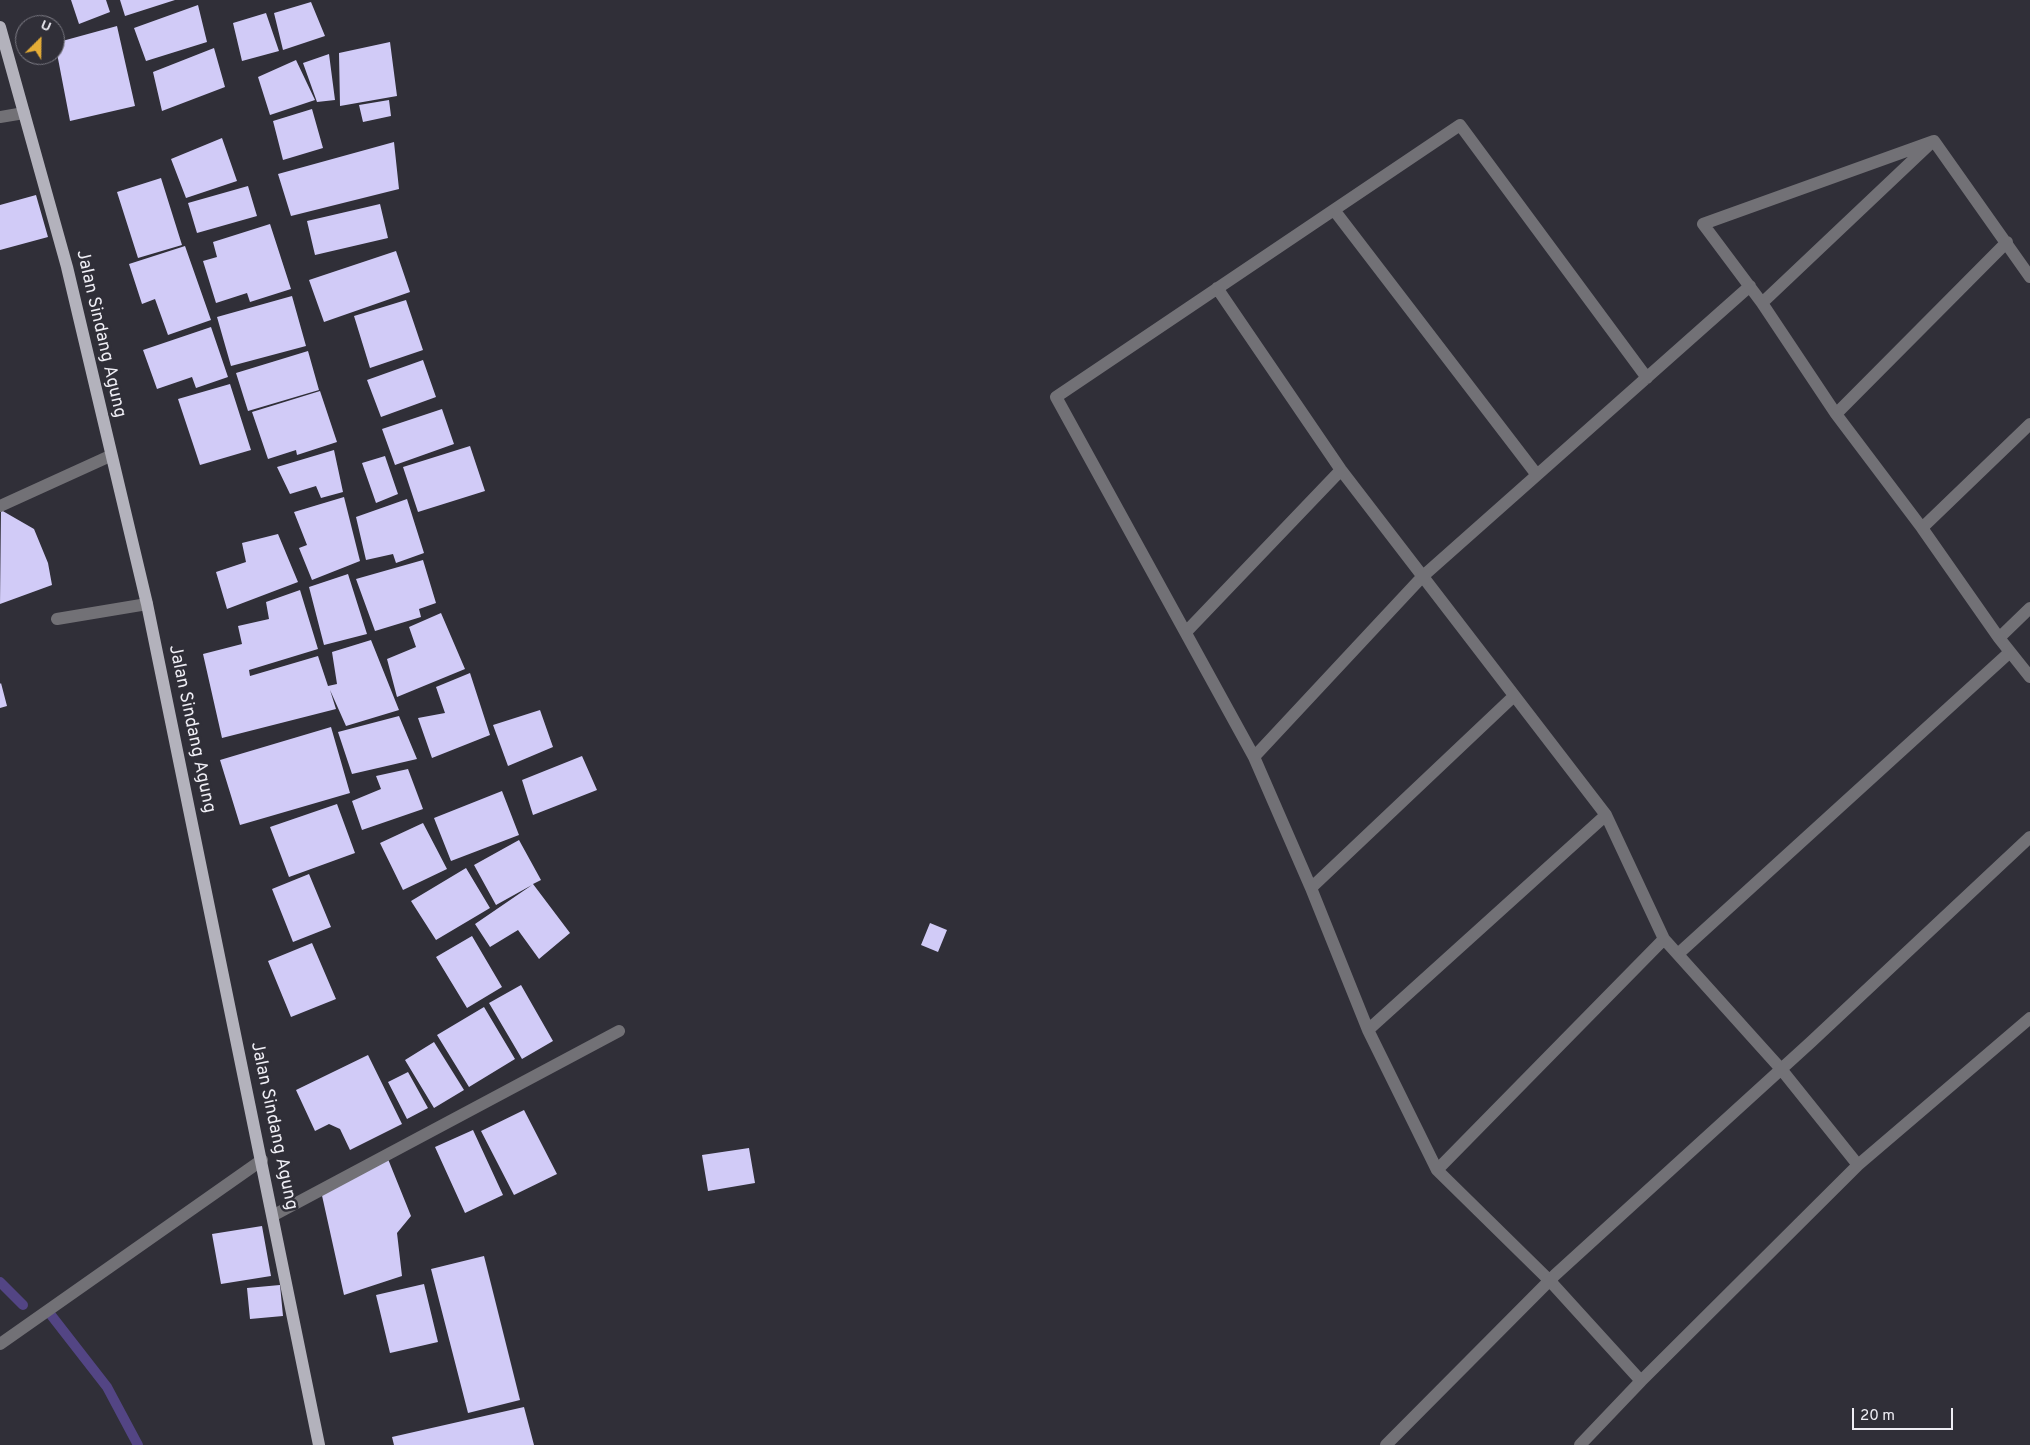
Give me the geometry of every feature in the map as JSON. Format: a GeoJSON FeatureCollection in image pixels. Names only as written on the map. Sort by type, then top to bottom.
{"type":"FeatureCollection","features":[{"type":"Feature","properties":{"kind":"main road","name":"Jalan Sindang Agung"},"geometry":{"type":"LineString","coordinates":[[0,27],[66,267],[147,604],[274,1215],[319,1445]]}},
{"type":"Feature","properties":{"kind":"street"},"geometry":{"type":"LineString","coordinates":[[0,117],[24,113]]}},
{"type":"Feature","properties":{"kind":"street"},"geometry":{"type":"LineString","coordinates":[[1641,1382],[1550,1281],[1438,1170],[1368,1030],[1311,888],[1254,757],[1056,397],[1460,126],[1647,378]]}},
{"type":"Feature","properties":{"kind":"street"},"geometry":{"type":"LineString","coordinates":[[1934,141],[2030,276]]}},
{"type":"Feature","properties":{"kind":"street"},"geometry":{"type":"LineString","coordinates":[[1934,141],[1704,224],[1762,303],[1836,414],[1922,528],[1998,638],[2030,677]]}},
{"type":"Feature","properties":{"kind":"street"},"geometry":{"type":"LineString","coordinates":[[1762,303],[1934,141]]}},
{"type":"Feature","properties":{"kind":"street"},"geometry":{"type":"LineString","coordinates":[[1334,210],[1537,475]]}},
{"type":"Feature","properties":{"kind":"street"},"geometry":{"type":"LineString","coordinates":[[1836,414],[2006,242]]}},
{"type":"Feature","properties":{"kind":"street"},"geometry":{"type":"LineString","coordinates":[[1254,757],[1422,577],[1750,286]]}},
{"type":"Feature","properties":{"kind":"street"},"geometry":{"type":"LineString","coordinates":[[1217,288],[1341,470],[1606,815],[1664,939],[1781,1069],[1858,1165]]}},
{"type":"Feature","properties":{"kind":"street"},"geometry":{"type":"LineString","coordinates":[[1922,528],[2030,424]]}},
{"type":"Feature","properties":{"kind":"street"},"geometry":{"type":"LineString","coordinates":[[0,506],[110,456]]}},
{"type":"Feature","properties":{"kind":"street"},"geometry":{"type":"LineString","coordinates":[[1186,632],[1341,470]]}},
{"type":"Feature","properties":{"kind":"street"},"geometry":{"type":"LineString","coordinates":[[57,619],[147,604]]}},
{"type":"Feature","properties":{"kind":"street"},"geometry":{"type":"LineString","coordinates":[[1998,638],[2030,608]]}},
{"type":"Feature","properties":{"kind":"street"},"geometry":{"type":"LineString","coordinates":[[1678,954],[2010,652]]}},
{"type":"Feature","properties":{"kind":"street"},"geometry":{"type":"LineString","coordinates":[[1311,888],[1514,696]]}},
{"type":"Feature","properties":{"kind":"street"},"geometry":{"type":"LineString","coordinates":[[1368,1030],[1606,815]]}},
{"type":"Feature","properties":{"kind":"street"},"geometry":{"type":"LineString","coordinates":[[1386,1445],[1550,1281],[2030,837]]}},
{"type":"Feature","properties":{"kind":"street"},"geometry":{"type":"LineString","coordinates":[[1438,1170],[1664,939]]}},
{"type":"Feature","properties":{"kind":"street"},"geometry":{"type":"LineString","coordinates":[[1580,1445],[1858,1165],[2030,1018]]}},
{"type":"Feature","properties":{"kind":"street"},"geometry":{"type":"LineString","coordinates":[[274,1215],[618,1031]]}},
{"type":"Feature","properties":{"kind":"street"},"geometry":{"type":"LineString","coordinates":[[0,1344],[262,1160]]}},
{"type":"Feature","properties":{"kind":"building"},"geometry":{"type":"Polygon","coordinates":[[[71,0],[106,0],[110,12],[79,24],[71,0]]]}},
{"type":"Feature","properties":{"kind":"building"},"geometry":{"type":"Polygon","coordinates":[[[120,0],[175,0],[125,16],[120,0]]]}},
{"type":"Feature","properties":{"kind":"building"},"geometry":{"type":"Polygon","coordinates":[[[311,2],[325,36],[283,50],[274,13],[311,2]]]}},
{"type":"Feature","properties":{"kind":"building"},"geometry":{"type":"Polygon","coordinates":[[[198,5],[207,42],[146,61],[134,28],[198,5]]]}},
{"type":"Feature","properties":{"kind":"building"},"geometry":{"type":"Polygon","coordinates":[[[266,13],[279,51],[242,61],[233,23],[266,13]]]}},
{"type":"Feature","properties":{"kind":"building"},"geometry":{"type":"Polygon","coordinates":[[[117,26],[135,106],[70,121],[59,65],[65,65],[65,40],[117,26]]]}},
{"type":"Feature","properties":{"kind":"building"},"geometry":{"type":"Polygon","coordinates":[[[390,42],[397,96],[340,106],[339,53],[390,42]]]}},
{"type":"Feature","properties":{"kind":"building"},"geometry":{"type":"Polygon","coordinates":[[[214,48],[225,87],[162,111],[153,72],[214,48]]]}},
{"type":"Feature","properties":{"kind":"building"},"geometry":{"type":"Polygon","coordinates":[[[329,54],[335,100],[317,102],[303,63],[329,54]]]}},
{"type":"Feature","properties":{"kind":"building"},"geometry":{"type":"Polygon","coordinates":[[[296,60],[315,100],[270,115],[258,77],[296,60]]]}},
{"type":"Feature","properties":{"kind":"building"},"geometry":{"type":"Polygon","coordinates":[[[389,100],[391,116],[363,122],[359,105],[389,100]]]}},
{"type":"Feature","properties":{"kind":"building"},"geometry":{"type":"Polygon","coordinates":[[[312,109],[323,148],[283,160],[273,121],[312,109]]]}},
{"type":"Feature","properties":{"kind":"building"},"geometry":{"type":"Polygon","coordinates":[[[222,138],[237,181],[186,198],[171,159],[222,138]]]}},
{"type":"Feature","properties":{"kind":"building"},"geometry":{"type":"Polygon","coordinates":[[[394,142],[399,189],[291,216],[278,174],[394,142]]]}},
{"type":"Feature","properties":{"kind":"building"},"geometry":{"type":"Polygon","coordinates":[[[161,178],[182,245],[138,258],[117,192],[161,178]]]}},
{"type":"Feature","properties":{"kind":"building"},"geometry":{"type":"Polygon","coordinates":[[[248,186],[257,216],[197,233],[188,203],[248,186]]]}},
{"type":"Feature","properties":{"kind":"building"},"geometry":{"type":"Polygon","coordinates":[[[36,195],[48,237],[0,250],[0,205],[36,195]]]}},
{"type":"Feature","properties":{"kind":"building"},"geometry":{"type":"Polygon","coordinates":[[[380,204],[388,238],[315,255],[307,221],[380,204]]]}},
{"type":"Feature","properties":{"kind":"building"},"geometry":{"type":"Polygon","coordinates":[[[270,224],[291,289],[250,302],[247,293],[216,303],[203,261],[217,257],[213,242],[270,224]]]}},
{"type":"Feature","properties":{"kind":"building"},"geometry":{"type":"Polygon","coordinates":[[[185,246],[211,320],[168,335],[155,299],[142,304],[129,264],[185,246]]]}},
{"type":"Feature","properties":{"kind":"building"},"geometry":{"type":"Polygon","coordinates":[[[396,251],[410,292],[324,322],[309,280],[396,251]]]}},
{"type":"Feature","properties":{"kind":"building"},"geometry":{"type":"Polygon","coordinates":[[[292,296],[306,346],[231,366],[217,317],[292,296]]]}},
{"type":"Feature","properties":{"kind":"building"},"geometry":{"type":"Polygon","coordinates":[[[406,300],[423,350],[370,368],[354,316],[406,300]]]}},
{"type":"Feature","properties":{"kind":"building"},"geometry":{"type":"Polygon","coordinates":[[[211,327],[228,377],[196,388],[192,377],[157,389],[143,350],[211,327]]]}},
{"type":"Feature","properties":{"kind":"building"},"geometry":{"type":"Polygon","coordinates":[[[308,351],[319,390],[248,411],[236,373],[308,351]]]}},
{"type":"Feature","properties":{"kind":"building"},"geometry":{"type":"Polygon","coordinates":[[[423,360],[436,397],[381,417],[367,380],[423,360]]]}},
{"type":"Feature","properties":{"kind":"building"},"geometry":{"type":"Polygon","coordinates":[[[230,384],[251,450],[200,465],[178,399],[230,384]]]}},
{"type":"Feature","properties":{"kind":"building"},"geometry":{"type":"Polygon","coordinates":[[[320,391],[337,442],[297,455],[296,450],[268,459],[252,412],[320,391]]]}},
{"type":"Feature","properties":{"kind":"building"},"geometry":{"type":"Polygon","coordinates":[[[442,409],[454,444],[395,465],[382,429],[442,409]]]}},
{"type":"Feature","properties":{"kind":"building"},"geometry":{"type":"Polygon","coordinates":[[[470,446],[485,491],[418,512],[403,467],[470,446]]]}},
{"type":"Feature","properties":{"kind":"building"},"geometry":{"type":"Polygon","coordinates":[[[334,450],[343,492],[321,498],[316,486],[290,494],[277,467],[334,450]]]}},
{"type":"Feature","properties":{"kind":"building"},"geometry":{"type":"Polygon","coordinates":[[[385,456],[398,494],[376,503],[362,463],[385,456]]]}},
{"type":"Feature","properties":{"kind":"building"},"geometry":{"type":"Polygon","coordinates":[[[344,497],[360,561],[312,580],[299,548],[307,545],[294,512],[344,497]]]}},
{"type":"Feature","properties":{"kind":"building"},"geometry":{"type":"Polygon","coordinates":[[[407,499],[424,553],[396,563],[393,554],[366,560],[356,517],[407,499]]]}},
{"type":"Feature","properties":{"kind":"building"},"geometry":{"type":"Polygon","coordinates":[[[1,510],[34,529],[48,563],[52,585],[0,604],[1,510]]]}},
{"type":"Feature","properties":{"kind":"building"},"geometry":{"type":"Polygon","coordinates":[[[278,534],[298,582],[227,609],[216,572],[246,562],[242,543],[278,534]]]}},
{"type":"Feature","properties":{"kind":"building"},"geometry":{"type":"Polygon","coordinates":[[[423,560],[436,603],[419,609],[421,617],[375,631],[356,579],[423,560]]]}},
{"type":"Feature","properties":{"kind":"building"},"geometry":{"type":"Polygon","coordinates":[[[348,574],[367,634],[324,645],[309,587],[348,574]]]}},
{"type":"Feature","properties":{"kind":"building"},"geometry":{"type":"Polygon","coordinates":[[[300,590],[318,649],[249,670],[250,676],[318,656],[328,686],[337,684],[332,652],[371,640],[399,710],[346,726],[330,690],[336,709],[222,738],[203,654],[242,644],[238,626],[269,619],[266,602],[300,590]]]}},
{"type":"Feature","properties":{"kind":"building"},"geometry":{"type":"Polygon","coordinates":[[[441,613],[465,669],[397,697],[387,659],[416,647],[409,627],[441,613]]]}},
{"type":"Feature","properties":{"kind":"building"},"geometry":{"type":"Polygon","coordinates":[[[470,673],[490,735],[432,758],[418,718],[445,713],[436,687],[470,673]]]}},
{"type":"Feature","properties":{"kind":"building"},"geometry":{"type":"Polygon","coordinates":[[[0,684],[7,706],[0,708],[0,684]]]}},
{"type":"Feature","properties":{"kind":"building"},"geometry":{"type":"Polygon","coordinates":[[[540,710],[553,747],[508,766],[493,725],[540,710]]]}},
{"type":"Feature","properties":{"kind":"building"},"geometry":{"type":"Polygon","coordinates":[[[399,716],[417,759],[352,774],[338,732],[399,716]]]}},
{"type":"Feature","properties":{"kind":"building"},"geometry":{"type":"Polygon","coordinates":[[[331,727],[350,793],[240,825],[220,760],[331,727]]]}},
{"type":"Feature","properties":{"kind":"building"},"geometry":{"type":"Polygon","coordinates":[[[582,756],[597,790],[533,815],[522,780],[582,756]]]}},
{"type":"Feature","properties":{"kind":"building"},"geometry":{"type":"Polygon","coordinates":[[[408,769],[423,809],[362,830],[352,801],[381,789],[376,776],[408,769]]]}},
{"type":"Feature","properties":{"kind":"building"},"geometry":{"type":"Polygon","coordinates":[[[502,791],[519,835],[451,861],[434,818],[502,791]]]}},
{"type":"Feature","properties":{"kind":"building"},"geometry":{"type":"Polygon","coordinates":[[[337,804],[355,853],[289,877],[270,827],[337,804]]]}},
{"type":"Feature","properties":{"kind":"building"},"geometry":{"type":"Polygon","coordinates":[[[423,823],[447,869],[403,890],[380,843],[423,823]]]}},
{"type":"Feature","properties":{"kind":"building"},"geometry":{"type":"Polygon","coordinates":[[[519,840],[541,880],[533,884],[570,933],[539,959],[518,930],[490,947],[475,924],[532,885],[496,905],[474,865],[519,840]]]}},
{"type":"Feature","properties":{"kind":"building"},"geometry":{"type":"Polygon","coordinates":[[[466,868],[490,908],[436,940],[411,901],[466,868]]]}},
{"type":"Feature","properties":{"kind":"building"},"geometry":{"type":"Polygon","coordinates":[[[309,874],[331,927],[293,942],[272,889],[309,874]]]}},
{"type":"Feature","properties":{"kind":"building"},"geometry":{"type":"Polygon","coordinates":[[[930,923],[947,930],[938,952],[921,945],[930,923]]]}},
{"type":"Feature","properties":{"kind":"building"},"geometry":{"type":"Polygon","coordinates":[[[472,936],[502,987],[467,1008],[436,957],[472,936]]]}},
{"type":"Feature","properties":{"kind":"building"},"geometry":{"type":"Polygon","coordinates":[[[312,943],[336,999],[291,1017],[268,961],[312,943]]]}},
{"type":"Feature","properties":{"kind":"building"},"geometry":{"type":"Polygon","coordinates":[[[521,985],[553,1041],[522,1059],[489,1003],[521,985]]]}},
{"type":"Feature","properties":{"kind":"building"},"geometry":{"type":"Polygon","coordinates":[[[484,1007],[515,1059],[469,1087],[437,1035],[484,1007]]]}},
{"type":"Feature","properties":{"kind":"building"},"geometry":{"type":"Polygon","coordinates":[[[434,1042],[464,1090],[434,1108],[405,1060],[434,1042]]]}},
{"type":"Feature","properties":{"kind":"building"},"geometry":{"type":"Polygon","coordinates":[[[368,1055],[402,1124],[350,1150],[340,1129],[329,1124],[315,1131],[296,1090],[368,1055]]]}},
{"type":"Feature","properties":{"kind":"building"},"geometry":{"type":"Polygon","coordinates":[[[408,1072],[428,1108],[407,1119],[388,1082],[408,1072]]]}},
{"type":"Feature","properties":{"kind":"building"},"geometry":{"type":"Polygon","coordinates":[[[524,1110],[557,1174],[514,1195],[481,1131],[524,1110]]]}},
{"type":"Feature","properties":{"kind":"building"},"geometry":{"type":"Polygon","coordinates":[[[473,1130],[503,1195],[465,1213],[435,1147],[473,1130]]]}},
{"type":"Feature","properties":{"kind":"building"},"geometry":{"type":"Polygon","coordinates":[[[749,1148],[755,1183],[708,1191],[702,1155],[749,1148]]]}},
{"type":"Feature","properties":{"kind":"building"},"geometry":{"type":"Polygon","coordinates":[[[388,1159],[411,1216],[397,1233],[402,1276],[344,1295],[321,1191],[388,1159]]]}},
{"type":"Feature","properties":{"kind":"building"},"geometry":{"type":"Polygon","coordinates":[[[262,1226],[271,1276],[221,1284],[212,1234],[262,1226]]]}},
{"type":"Feature","properties":{"kind":"building"},"geometry":{"type":"Polygon","coordinates":[[[484,1256],[520,1400],[468,1413],[431,1269],[484,1256]]]}},
{"type":"Feature","properties":{"kind":"building"},"geometry":{"type":"Polygon","coordinates":[[[424,1284],[438,1342],[390,1353],[376,1295],[424,1284]]]}},
{"type":"Feature","properties":{"kind":"building"},"geometry":{"type":"Polygon","coordinates":[[[280,1285],[283,1316],[250,1319],[247,1288],[280,1285]]]}},
{"type":"Feature","properties":{"kind":"building"},"geometry":{"type":"Polygon","coordinates":[[[524,1407],[534,1445],[394,1445],[392,1437],[524,1407]]]}},
{"type":"Feature","properties":{"kind":"waterway"},"geometry":{"type":"LineString","coordinates":[[0,1282],[23,1305]]}},
{"type":"Feature","properties":{"kind":"waterway"},"geometry":{"type":"LineString","coordinates":[[51,1315],[107,1387],[138,1445]]}}]}
